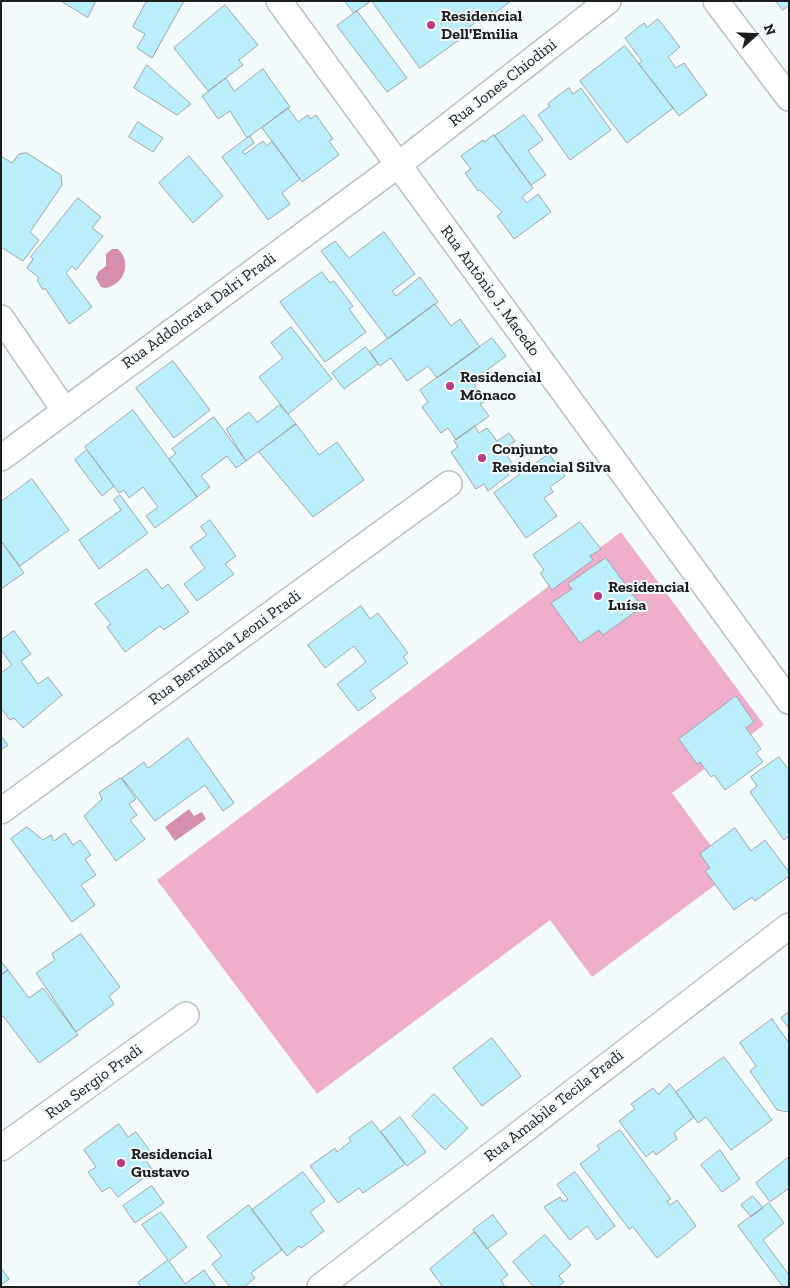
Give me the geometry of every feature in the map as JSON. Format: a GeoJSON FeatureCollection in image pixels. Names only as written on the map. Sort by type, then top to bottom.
{"type":"FeatureCollection","features":[{"type":"Feature","properties":{"kind":"street","name":"Rua Antônio J. Macedo"},"geometry":{"type":"LineString","coordinates":[[280,1],[789,701]]}},
{"type":"Feature","properties":{"kind":"street","name":"Rua Jones Chiodini"},"geometry":{"type":"LineString","coordinates":[[398,165],[608,1]]}},
{"type":"Feature","properties":{"kind":"street"},"geometry":{"type":"LineString","coordinates":[[716,1],[789,98]]}},
{"type":"Feature","properties":{"kind":"street","name":"Rua Addolorata Dalri Pradi"},"geometry":{"type":"LineString","coordinates":[[1,458],[398,165]]}},
{"type":"Feature","properties":{"kind":"street"},"geometry":{"type":"LineString","coordinates":[[1,318],[65,410]]}},
{"type":"Feature","properties":{"kind":"street","name":"Rua Bernadina Leoni Pradi"},"geometry":{"type":"LineString","coordinates":[[1,811],[449,484]]}},
{"type":"Feature","properties":{"kind":"street","name":"Rua Amabile Tecila Pradi"},"geometry":{"type":"LineString","coordinates":[[320,1287],[789,926]]}},
{"type":"Feature","properties":{"kind":"street","name":"Rua Sergio Pradi"},"geometry":{"type":"LineString","coordinates":[[1,1148],[186,1016]]}},
{"type":"Feature","properties":{"kind":"shaded area"},"geometry":{"type":"Polygon","coordinates":[[[112,249],[118,249],[122,254],[125,260],[124,272],[122,278],[112,286],[105,288],[101,287],[96,278],[98,272],[106,266],[106,254],[112,249]]]}},
{"type":"Feature","properties":{"kind":"shaded area"},"geometry":{"type":"Polygon","coordinates":[[[621,532],[764,725],[672,793],[731,873],[592,977],[550,920],[317,1094],[157,880],[621,532]]]}},
{"type":"Feature","properties":{"kind":"shaded area"},"geometry":{"type":"Polygon","coordinates":[[[189,809],[194,816],[202,812],[206,819],[175,841],[165,827],[189,809]]]}},
{"type":"Feature","properties":{"kind":"building"},"geometry":{"type":"Polygon","coordinates":[[[61,1],[96,1],[88,17],[61,1]]]}},
{"type":"Feature","properties":{"kind":"building"},"geometry":{"type":"Polygon","coordinates":[[[147,1],[184,1],[152,58],[137,48],[145,34],[133,27],[147,1]]]}},
{"type":"Feature","properties":{"kind":"building"},"geometry":{"type":"Polygon","coordinates":[[[345,1],[371,1],[354,13],[345,1]]]}},
{"type":"Feature","properties":{"kind":"building","name":"Residencial Dell'Emilia"},"geometry":{"type":"Polygon","coordinates":[[[372,1],[511,1],[494,14],[492,11],[456,36],[459,40],[420,68],[372,1]]]}},
{"type":"Feature","properties":{"kind":"building"},"geometry":{"type":"Polygon","coordinates":[[[776,1],[789,1],[789,5],[783,10],[776,1]]]}},
{"type":"Feature","properties":{"kind":"building"},"geometry":{"type":"Polygon","coordinates":[[[225,5],[258,45],[239,60],[243,65],[208,91],[174,48],[225,5]]]}},
{"type":"Feature","properties":{"kind":"building"},"geometry":{"type":"Polygon","coordinates":[[[357,11],[407,78],[387,92],[337,26],[357,11]]]}},
{"type":"Feature","properties":{"kind":"building"},"geometry":{"type":"Polygon","coordinates":[[[658,19],[680,47],[668,57],[676,68],[684,63],[707,95],[679,116],[639,64],[642,61],[625,38],[644,23],[647,27],[658,19]]]}},
{"type":"Feature","properties":{"kind":"building"},"geometry":{"type":"Polygon","coordinates":[[[625,46],[673,108],[627,143],[580,81],[625,46]]]}},
{"type":"Feature","properties":{"kind":"building"},"geometry":{"type":"Polygon","coordinates":[[[147,65],[191,104],[177,115],[134,88],[147,65]]]}},
{"type":"Feature","properties":{"kind":"building"},"geometry":{"type":"Polygon","coordinates":[[[263,69],[290,107],[247,138],[230,111],[218,119],[202,96],[226,78],[234,91],[263,69]]]}},
{"type":"Feature","properties":{"kind":"building"},"geometry":{"type":"Polygon","coordinates":[[[569,88],[573,94],[581,88],[611,130],[570,160],[538,115],[550,106],[548,104],[569,88]]]}},
{"type":"Feature","properties":{"kind":"building"},"geometry":{"type":"Polygon","coordinates":[[[288,108],[298,122],[308,115],[310,119],[316,115],[333,139],[329,141],[339,155],[302,182],[262,128],[288,108]]]}},
{"type":"Feature","properties":{"kind":"building"},"geometry":{"type":"Polygon","coordinates":[[[524,115],[543,140],[528,151],[546,175],[531,185],[495,136],[524,115]]]}},
{"type":"Feature","properties":{"kind":"building"},"geometry":{"type":"Polygon","coordinates":[[[138,122],[163,138],[153,152],[129,137],[138,122]]]}},
{"type":"Feature","properties":{"kind":"building"},"geometry":{"type":"Polygon","coordinates":[[[494,135],[533,188],[522,197],[527,203],[538,194],[551,212],[514,239],[497,216],[502,212],[480,190],[478,191],[465,173],[471,169],[461,156],[483,140],[484,142],[494,135]]]}},
{"type":"Feature","properties":{"kind":"building"},"geometry":{"type":"Polygon","coordinates":[[[250,136],[254,143],[242,152],[245,154],[263,141],[267,146],[272,141],[300,179],[282,193],[290,204],[268,220],[222,157],[250,136]]]}},
{"type":"Feature","properties":{"kind":"building"},"geometry":{"type":"Polygon","coordinates":[[[27,153],[61,175],[62,185],[30,232],[39,240],[23,261],[1,247],[1,156],[12,163],[19,154],[27,153]]]}},
{"type":"Feature","properties":{"kind":"building"},"geometry":{"type":"Polygon","coordinates":[[[189,156],[223,196],[193,223],[159,183],[189,156]]]}},
{"type":"Feature","properties":{"kind":"building"},"geometry":{"type":"Polygon","coordinates":[[[78,198],[101,217],[92,228],[103,236],[76,270],[72,266],[66,273],[92,307],[69,324],[45,288],[43,290],[37,280],[39,278],[27,268],[33,259],[31,257],[78,198]]]}},
{"type":"Feature","properties":{"kind":"building"},"geometry":{"type":"Polygon","coordinates":[[[384,232],[415,274],[392,291],[396,296],[420,277],[438,302],[388,339],[321,251],[335,241],[349,258],[384,232]]]}},
{"type":"Feature","properties":{"kind":"building"},"geometry":{"type":"Polygon","coordinates":[[[322,272],[330,283],[334,281],[353,306],[349,309],[366,332],[325,362],[280,302],[322,272]]]}},
{"type":"Feature","properties":{"kind":"building"},"geometry":{"type":"Polygon","coordinates":[[[435,304],[451,326],[460,319],[480,347],[437,378],[428,366],[407,381],[391,358],[380,366],[370,352],[435,304]]]}},
{"type":"Feature","properties":{"kind":"building"},"geometry":{"type":"Polygon","coordinates":[[[291,327],[332,379],[288,414],[259,377],[283,358],[271,343],[291,327]]]}},
{"type":"Feature","properties":{"kind":"building","name":"Residencial Mônaco"},"geometry":{"type":"Polygon","coordinates":[[[492,338],[506,356],[472,381],[486,401],[480,404],[489,416],[456,440],[448,428],[441,433],[422,407],[428,402],[420,390],[492,338]]]}},
{"type":"Feature","properties":{"kind":"building"},"geometry":{"type":"Polygon","coordinates":[[[366,347],[378,364],[344,389],[332,373],[366,347]]]}},
{"type":"Feature","properties":{"kind":"building"},"geometry":{"type":"Polygon","coordinates":[[[173,361],[210,410],[174,438],[136,388],[173,361]]]}},
{"type":"Feature","properties":{"kind":"building"},"geometry":{"type":"Polygon","coordinates":[[[280,405],[296,424],[246,461],[226,429],[249,412],[257,422],[280,405]]]}},
{"type":"Feature","properties":{"kind":"building"},"geometry":{"type":"Polygon","coordinates":[[[133,410],[197,497],[155,528],[146,516],[158,507],[143,487],[129,498],[124,490],[119,493],[85,447],[133,410]]]}},
{"type":"Feature","properties":{"kind":"building"},"geometry":{"type":"Polygon","coordinates":[[[214,417],[246,461],[236,468],[227,456],[201,476],[210,487],[197,497],[169,459],[176,453],[172,449],[214,417]]]}},
{"type":"Feature","properties":{"kind":"building"},"geometry":{"type":"Polygon","coordinates":[[[296,424],[319,455],[337,442],[364,480],[313,517],[259,452],[296,424]]]}},
{"type":"Feature","properties":{"kind":"building","name":"Conjunto Residencial Silva"},"geometry":{"type":"Polygon","coordinates":[[[475,426],[479,433],[487,428],[497,441],[509,433],[515,441],[503,450],[512,463],[505,468],[509,475],[488,491],[484,484],[476,489],[451,452],[458,447],[454,441],[475,426]]]}},
{"type":"Feature","properties":{"kind":"building"},"geometry":{"type":"Polygon","coordinates":[[[87,450],[114,486],[102,496],[75,460],[87,450]]]}},
{"type":"Feature","properties":{"kind":"building"},"geometry":{"type":"Polygon","coordinates":[[[549,454],[565,476],[550,487],[553,492],[544,498],[557,516],[526,538],[494,493],[549,454]]]}},
{"type":"Feature","properties":{"kind":"building"},"geometry":{"type":"Polygon","coordinates":[[[32,479],[69,530],[20,566],[1,541],[1,502],[32,479]]]}},
{"type":"Feature","properties":{"kind":"building"},"geometry":{"type":"Polygon","coordinates":[[[120,495],[148,533],[99,569],[79,540],[121,510],[114,500],[120,495]]]}},
{"type":"Feature","properties":{"kind":"building"},"geometry":{"type":"Polygon","coordinates":[[[210,520],[236,556],[225,564],[234,574],[197,601],[184,584],[205,568],[190,547],[207,535],[201,527],[210,520]]]}},
{"type":"Feature","properties":{"kind":"building"},"geometry":{"type":"Polygon","coordinates":[[[580,522],[601,549],[590,556],[593,560],[552,590],[540,573],[544,570],[533,555],[580,522]]]}},
{"type":"Feature","properties":{"kind":"building"},"geometry":{"type":"Polygon","coordinates":[[[1,541],[24,573],[1,589],[1,541]]]}},
{"type":"Feature","properties":{"kind":"building","name":"Residencial Luísa"},"geometry":{"type":"Polygon","coordinates":[[[606,558],[642,607],[603,635],[599,630],[580,643],[551,603],[572,589],[568,584],[606,558]]]}},
{"type":"Feature","properties":{"kind":"building"},"geometry":{"type":"Polygon","coordinates":[[[147,569],[162,589],[168,584],[189,612],[164,630],[160,626],[125,652],[107,627],[111,624],[95,604],[147,569]]]}},
{"type":"Feature","properties":{"kind":"building"},"geometry":{"type":"Polygon","coordinates":[[[361,606],[370,619],[378,613],[408,653],[403,657],[408,663],[370,691],[376,698],[358,711],[337,684],[366,662],[354,646],[325,668],[308,645],[361,606]]]}},
{"type":"Feature","properties":{"kind":"building"},"geometry":{"type":"Polygon","coordinates":[[[14,631],[31,654],[21,661],[38,684],[48,677],[62,695],[23,728],[14,718],[10,720],[1,708],[1,673],[12,665],[1,650],[1,640],[14,631]]]}},
{"type":"Feature","properties":{"kind":"building"},"geometry":{"type":"Polygon","coordinates":[[[736,696],[754,722],[746,728],[761,749],[756,753],[763,762],[725,790],[714,775],[711,777],[700,762],[697,764],[679,739],[736,696]]]}},
{"type":"Feature","properties":{"kind":"building"},"geometry":{"type":"Polygon","coordinates":[[[1,736],[8,745],[1,750],[1,736]]]}},
{"type":"Feature","properties":{"kind":"building"},"geometry":{"type":"Polygon","coordinates":[[[188,738],[234,803],[223,811],[205,785],[155,821],[122,778],[144,762],[148,768],[188,738]]]}},
{"type":"Feature","properties":{"kind":"building"},"geometry":{"type":"Polygon","coordinates":[[[779,757],[789,770],[789,836],[784,840],[750,792],[757,786],[751,777],[779,757]]]}},
{"type":"Feature","properties":{"kind":"building"},"geometry":{"type":"Polygon","coordinates":[[[121,778],[136,799],[129,804],[137,815],[130,820],[145,839],[116,861],[84,816],[102,799],[99,793],[121,778]]]}},
{"type":"Feature","properties":{"kind":"building"},"geometry":{"type":"Polygon","coordinates":[[[27,827],[43,840],[51,835],[54,841],[65,833],[73,845],[80,840],[91,855],[85,859],[96,875],[81,885],[95,905],[72,922],[11,839],[27,827]]]}},
{"type":"Feature","properties":{"kind":"building"},"geometry":{"type":"Polygon","coordinates":[[[735,828],[751,851],[765,840],[789,872],[789,876],[755,901],[752,897],[734,910],[705,871],[710,868],[700,854],[735,828]]]}},
{"type":"Feature","properties":{"kind":"building"},"geometry":{"type":"Polygon","coordinates":[[[81,934],[120,987],[109,996],[114,1004],[76,1032],[36,973],[55,960],[52,954],[81,934]]]}},
{"type":"Feature","properties":{"kind":"building"},"geometry":{"type":"Polygon","coordinates":[[[1,961],[8,970],[1,975],[1,961]]]}},
{"type":"Feature","properties":{"kind":"building"},"geometry":{"type":"Polygon","coordinates":[[[8,970],[29,998],[43,988],[78,1035],[39,1063],[3,1016],[1,1018],[1,975],[8,970]]]}},
{"type":"Feature","properties":{"kind":"building"},"geometry":{"type":"Polygon","coordinates":[[[789,1012],[789,1028],[781,1018],[789,1012]]]}},
{"type":"Feature","properties":{"kind":"building"},"geometry":{"type":"Polygon","coordinates":[[[772,1019],[789,1043],[789,1112],[777,1110],[750,1071],[756,1066],[740,1043],[772,1019]]]}},
{"type":"Feature","properties":{"kind":"building"},"geometry":{"type":"Polygon","coordinates":[[[492,1038],[521,1076],[482,1106],[453,1068],[492,1038]]]}},
{"type":"Feature","properties":{"kind":"building"},"geometry":{"type":"Polygon","coordinates":[[[724,1057],[772,1120],[731,1150],[706,1117],[698,1123],[676,1092],[724,1057]]]}},
{"type":"Feature","properties":{"kind":"building"},"geometry":{"type":"Polygon","coordinates":[[[670,1084],[694,1117],[674,1133],[677,1139],[656,1155],[653,1151],[646,1157],[619,1121],[635,1109],[631,1104],[653,1088],[658,1094],[670,1084]]]}},
{"type":"Feature","properties":{"kind":"building"},"geometry":{"type":"Polygon","coordinates":[[[434,1094],[468,1128],[445,1150],[412,1116],[434,1094]]]}},
{"type":"Feature","properties":{"kind":"building"},"geometry":{"type":"Polygon","coordinates":[[[400,1117],[426,1152],[407,1166],[381,1132],[400,1117]]]}},
{"type":"Feature","properties":{"kind":"building"},"geometry":{"type":"Polygon","coordinates":[[[372,1121],[405,1164],[363,1193],[359,1188],[338,1203],[310,1166],[335,1148],[337,1152],[351,1141],[349,1138],[372,1121]]]}},
{"type":"Feature","properties":{"kind":"building","name":"Residencial Gustavo"},"geometry":{"type":"Polygon","coordinates":[[[119,1124],[128,1137],[136,1132],[153,1155],[146,1160],[153,1171],[118,1197],[110,1187],[102,1192],[88,1172],[96,1167],[84,1150],[119,1124]]]}},
{"type":"Feature","properties":{"kind":"building"},"geometry":{"type":"Polygon","coordinates":[[[620,1130],[671,1199],[667,1201],[670,1205],[677,1200],[696,1226],[657,1258],[633,1227],[629,1229],[580,1164],[600,1149],[597,1146],[620,1130]]]}},
{"type":"Feature","properties":{"kind":"building"},"geometry":{"type":"Polygon","coordinates":[[[720,1150],[740,1179],[722,1192],[701,1165],[720,1150]]]}},
{"type":"Feature","properties":{"kind":"building"},"geometry":{"type":"Polygon","coordinates":[[[789,1157],[789,1188],[770,1202],[756,1183],[789,1157]]]}},
{"type":"Feature","properties":{"kind":"building"},"geometry":{"type":"Polygon","coordinates":[[[303,1172],[325,1201],[310,1212],[324,1231],[301,1248],[299,1246],[287,1256],[252,1210],[303,1172]]]}},
{"type":"Feature","properties":{"kind":"building"},"geometry":{"type":"Polygon","coordinates":[[[575,1172],[615,1226],[597,1240],[587,1226],[570,1240],[544,1207],[560,1197],[563,1202],[568,1199],[557,1185],[575,1172]]]}},
{"type":"Feature","properties":{"kind":"building"},"geometry":{"type":"Polygon","coordinates":[[[152,1186],[164,1203],[135,1223],[123,1206],[152,1186]]]}},
{"type":"Feature","properties":{"kind":"building"},"geometry":{"type":"Polygon","coordinates":[[[753,1196],[763,1208],[751,1217],[741,1205],[753,1196]]]}},
{"type":"Feature","properties":{"kind":"building"},"geometry":{"type":"Polygon","coordinates":[[[769,1203],[784,1223],[763,1240],[789,1275],[789,1287],[783,1287],[738,1226],[769,1203]]]}},
{"type":"Feature","properties":{"kind":"building"},"geometry":{"type":"Polygon","coordinates":[[[249,1205],[282,1250],[251,1273],[255,1278],[244,1287],[230,1287],[212,1264],[222,1256],[207,1237],[249,1205]]]}},
{"type":"Feature","properties":{"kind":"building"},"geometry":{"type":"Polygon","coordinates":[[[161,1212],[187,1247],[169,1261],[185,1284],[204,1270],[216,1287],[141,1287],[138,1282],[168,1260],[142,1225],[161,1212]]]}},
{"type":"Feature","properties":{"kind":"building"},"geometry":{"type":"Polygon","coordinates":[[[493,1215],[507,1234],[487,1249],[473,1230],[493,1215]]]}},
{"type":"Feature","properties":{"kind":"building"},"geometry":{"type":"Polygon","coordinates":[[[475,1232],[508,1275],[501,1280],[505,1287],[443,1287],[430,1269],[475,1232]]]}},
{"type":"Feature","properties":{"kind":"building"},"geometry":{"type":"Polygon","coordinates":[[[545,1235],[571,1265],[559,1276],[564,1282],[558,1287],[534,1287],[513,1262],[545,1235]]]}},
{"type":"Feature","properties":{"kind":"building"},"geometry":{"type":"Polygon","coordinates":[[[1,1268],[9,1279],[1,1285],[1,1268]]]}},
{"type":"Feature","properties":{"kind":"place","name":"Residencial Dell'Emilia"},"geometry":{"type":"Point","coordinates":[431,25]}},
{"type":"Feature","properties":{"kind":"place","name":"Residencial Mônaco"},"geometry":{"type":"Point","coordinates":[450,386]}},
{"type":"Feature","properties":{"kind":"place","name":"Conjunto Residencial Silva"},"geometry":{"type":"Point","coordinates":[482,458]}},
{"type":"Feature","properties":{"kind":"place","name":"Residencial Luísa"},"geometry":{"type":"Point","coordinates":[598,596]}},
{"type":"Feature","properties":{"kind":"place","name":"Residencial Gustavo"},"geometry":{"type":"Point","coordinates":[121,1163]}}]}
